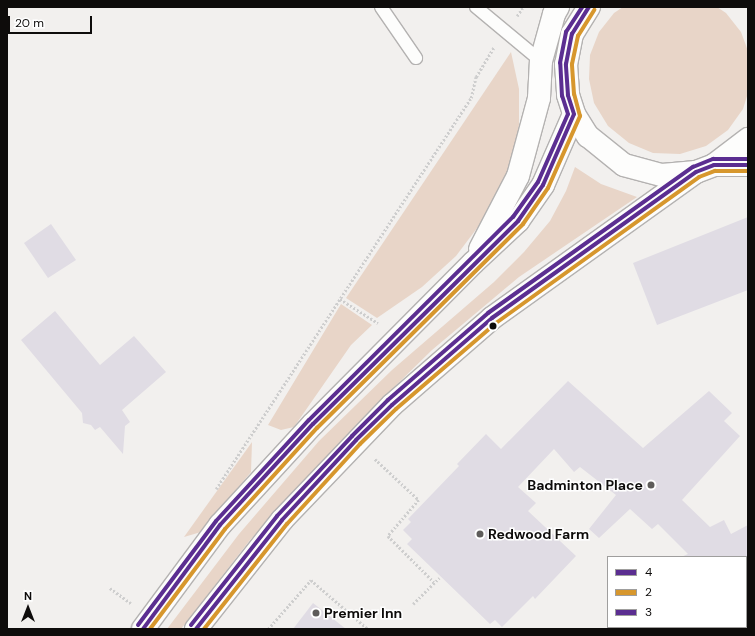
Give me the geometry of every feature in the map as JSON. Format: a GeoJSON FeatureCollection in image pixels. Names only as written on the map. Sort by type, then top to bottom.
{"type":"FeatureCollection","features":[{"type":"Feature","properties":{"kind":"main road"},"geometry":{"type":"LineString","coordinates":[[473,263],[518,176],[539,98],[541,61],[554,14],[558,7]]}},
{"type":"Feature","properties":{"kind":"main road"},"geometry":{"type":"LineString","coordinates":[[143,629],[220,525],[313,424],[473,263],[518,221],[543,185],[571,104],[566,64],[572,34],[589,7]]}},
{"type":"Feature","properties":{"kind":"main road"},"geometry":{"type":"LineString","coordinates":[[541,61],[571,104],[588,136],[624,165],[662,175],[748,165]]}},
{"type":"Feature","properties":{"kind":"main road"},"geometry":{"type":"LineString","coordinates":[[196,629],[282,520],[392,405],[492,318],[748,139]]}},
{"type":"Feature","properties":{"kind":"lane"},"geometry":{"type":"LineString","coordinates":[[381,7],[416,58]]}},
{"type":"Feature","properties":{"kind":"lane"},"geometry":{"type":"LineString","coordinates":[[476,7],[541,61]]}},
{"type":"Feature","properties":{"kind":"path"},"geometry":{"type":"LineString","coordinates":[[215,490],[471,98],[476,77],[494,48],[507,32],[523,7]]}},
{"type":"Feature","properties":{"kind":"path"},"geometry":{"type":"LineString","coordinates":[[340,299],[399,337]]}},
{"type":"Feature","properties":{"kind":"path"},"geometry":{"type":"LineString","coordinates":[[378,462],[419,500],[388,536],[434,582]]}},
{"type":"Feature","properties":{"kind":"path"},"geometry":{"type":"LineString","coordinates":[[413,604],[439,578]]}},
{"type":"Feature","properties":{"kind":"path"},"geometry":{"type":"LineString","coordinates":[[268,629],[311,580],[368,629]]}},
{"type":"Feature","properties":{"kind":"shaded area"},"geometry":{"type":"Polygon","coordinates":[[[623,7],[717,7],[726,13],[741,32],[748,51],[748,93],[743,109],[728,130],[706,146],[680,154],[653,153],[629,143],[608,126],[594,103],[589,79],[590,55],[599,32],[614,13],[623,7]]]}},
{"type":"Feature","properties":{"kind":"shaded area"},"geometry":{"type":"Polygon","coordinates":[[[511,52],[519,89],[519,125],[512,160],[493,207],[456,256],[422,287],[377,318],[346,298],[511,52]]]}},
{"type":"Feature","properties":{"kind":"shaded area"},"geometry":{"type":"Polygon","coordinates":[[[575,167],[601,184],[637,197],[519,277],[432,350],[380,401],[250,540],[181,629],[167,629],[239,534],[319,441],[392,370],[494,282],[524,252],[550,221],[566,191],[575,167]]]}},
{"type":"Feature","properties":{"kind":"shaded area"},"geometry":{"type":"Polygon","coordinates":[[[341,304],[372,325],[351,345],[294,427],[281,430],[268,425],[341,304]]]}},
{"type":"Feature","properties":{"kind":"shaded area"},"geometry":{"type":"Polygon","coordinates":[[[252,442],[251,472],[201,532],[184,537],[252,442]]]}},
{"type":"Feature","properties":{"kind":"building"},"geometry":{"type":"Polygon","coordinates":[[[748,217],[748,290],[657,325],[633,263],[748,217]]]}},
{"type":"Feature","properties":{"kind":"building"},"geometry":{"type":"Polygon","coordinates":[[[51,224],[76,260],[48,278],[24,243],[51,224]]]}},
{"type":"Feature","properties":{"kind":"building"},"geometry":{"type":"Polygon","coordinates":[[[55,311],[100,365],[134,336],[166,372],[122,410],[130,422],[125,426],[123,454],[100,427],[95,430],[91,425],[83,423],[82,413],[21,340],[55,311]]]}},
{"type":"Feature","properties":{"kind":"building"},"geometry":{"type":"Polygon","coordinates":[[[568,381],[643,448],[709,391],[732,413],[724,421],[740,436],[682,500],[710,527],[724,520],[731,534],[748,525],[748,557],[683,556],[688,554],[658,524],[652,529],[630,509],[599,538],[589,529],[616,495],[580,467],[574,472],[554,449],[518,487],[536,503],[528,511],[576,556],[535,599],[533,596],[502,627],[495,620],[490,624],[407,544],[412,539],[403,530],[411,522],[408,519],[459,466],[457,464],[486,434],[501,449],[568,381]]]}},
{"type":"Feature","properties":{"kind":"building","name":"Premier Inn"},"geometry":{"type":"Polygon","coordinates":[[[313,603],[346,629],[293,629],[313,603]]]}},
{"type":"Feature","properties":{"kind":"transit line","name":"3"},"geometry":{"type":"LineString","coordinates":[[138,625],[216,521],[309,420],[513,217],[538,182],[568,114],[562,96],[560,63],[566,32],[582,7]]}},
{"type":"Feature","properties":{"kind":"transit line","name":"4"},"geometry":{"type":"LineString","coordinates":[[143,629],[220,525],[313,424],[518,221],[543,185],[574,114],[568,95],[566,64],[572,34],[589,7]]}},
{"type":"Feature","properties":{"kind":"transit line","name":"2"},"geometry":{"type":"LineString","coordinates":[[150,629],[225,529],[317,428],[523,224],[548,188],[580,116],[574,94],[572,64],[578,36],[594,10]]}},
{"type":"Feature","properties":{"kind":"transit line","name":"3"},"geometry":{"type":"LineString","coordinates":[[191,625],[277,516],[352,436],[388,400],[488,313],[693,167],[713,159],[748,159]]}},
{"type":"Feature","properties":{"kind":"transit line","name":"4"},"geometry":{"type":"LineString","coordinates":[[196,629],[282,520],[356,440],[392,405],[492,318],[696,172],[714,165],[748,165]]}},
{"type":"Feature","properties":{"kind":"transit line","name":"2"},"geometry":{"type":"LineString","coordinates":[[204,629],[287,524],[360,444],[396,409],[496,323],[699,177],[715,171],[748,171]]}},
{"type":"Feature","properties":{"kind":"place","name":"Badminton Place"},"geometry":{"type":"Point","coordinates":[651,485]}},
{"type":"Feature","properties":{"kind":"place","name":"Redwood Farm"},"geometry":{"type":"Point","coordinates":[480,534]}},
{"type":"Feature","properties":{"kind":"place","name":"Premier Inn"},"geometry":{"type":"Point","coordinates":[316,613]}}]}
